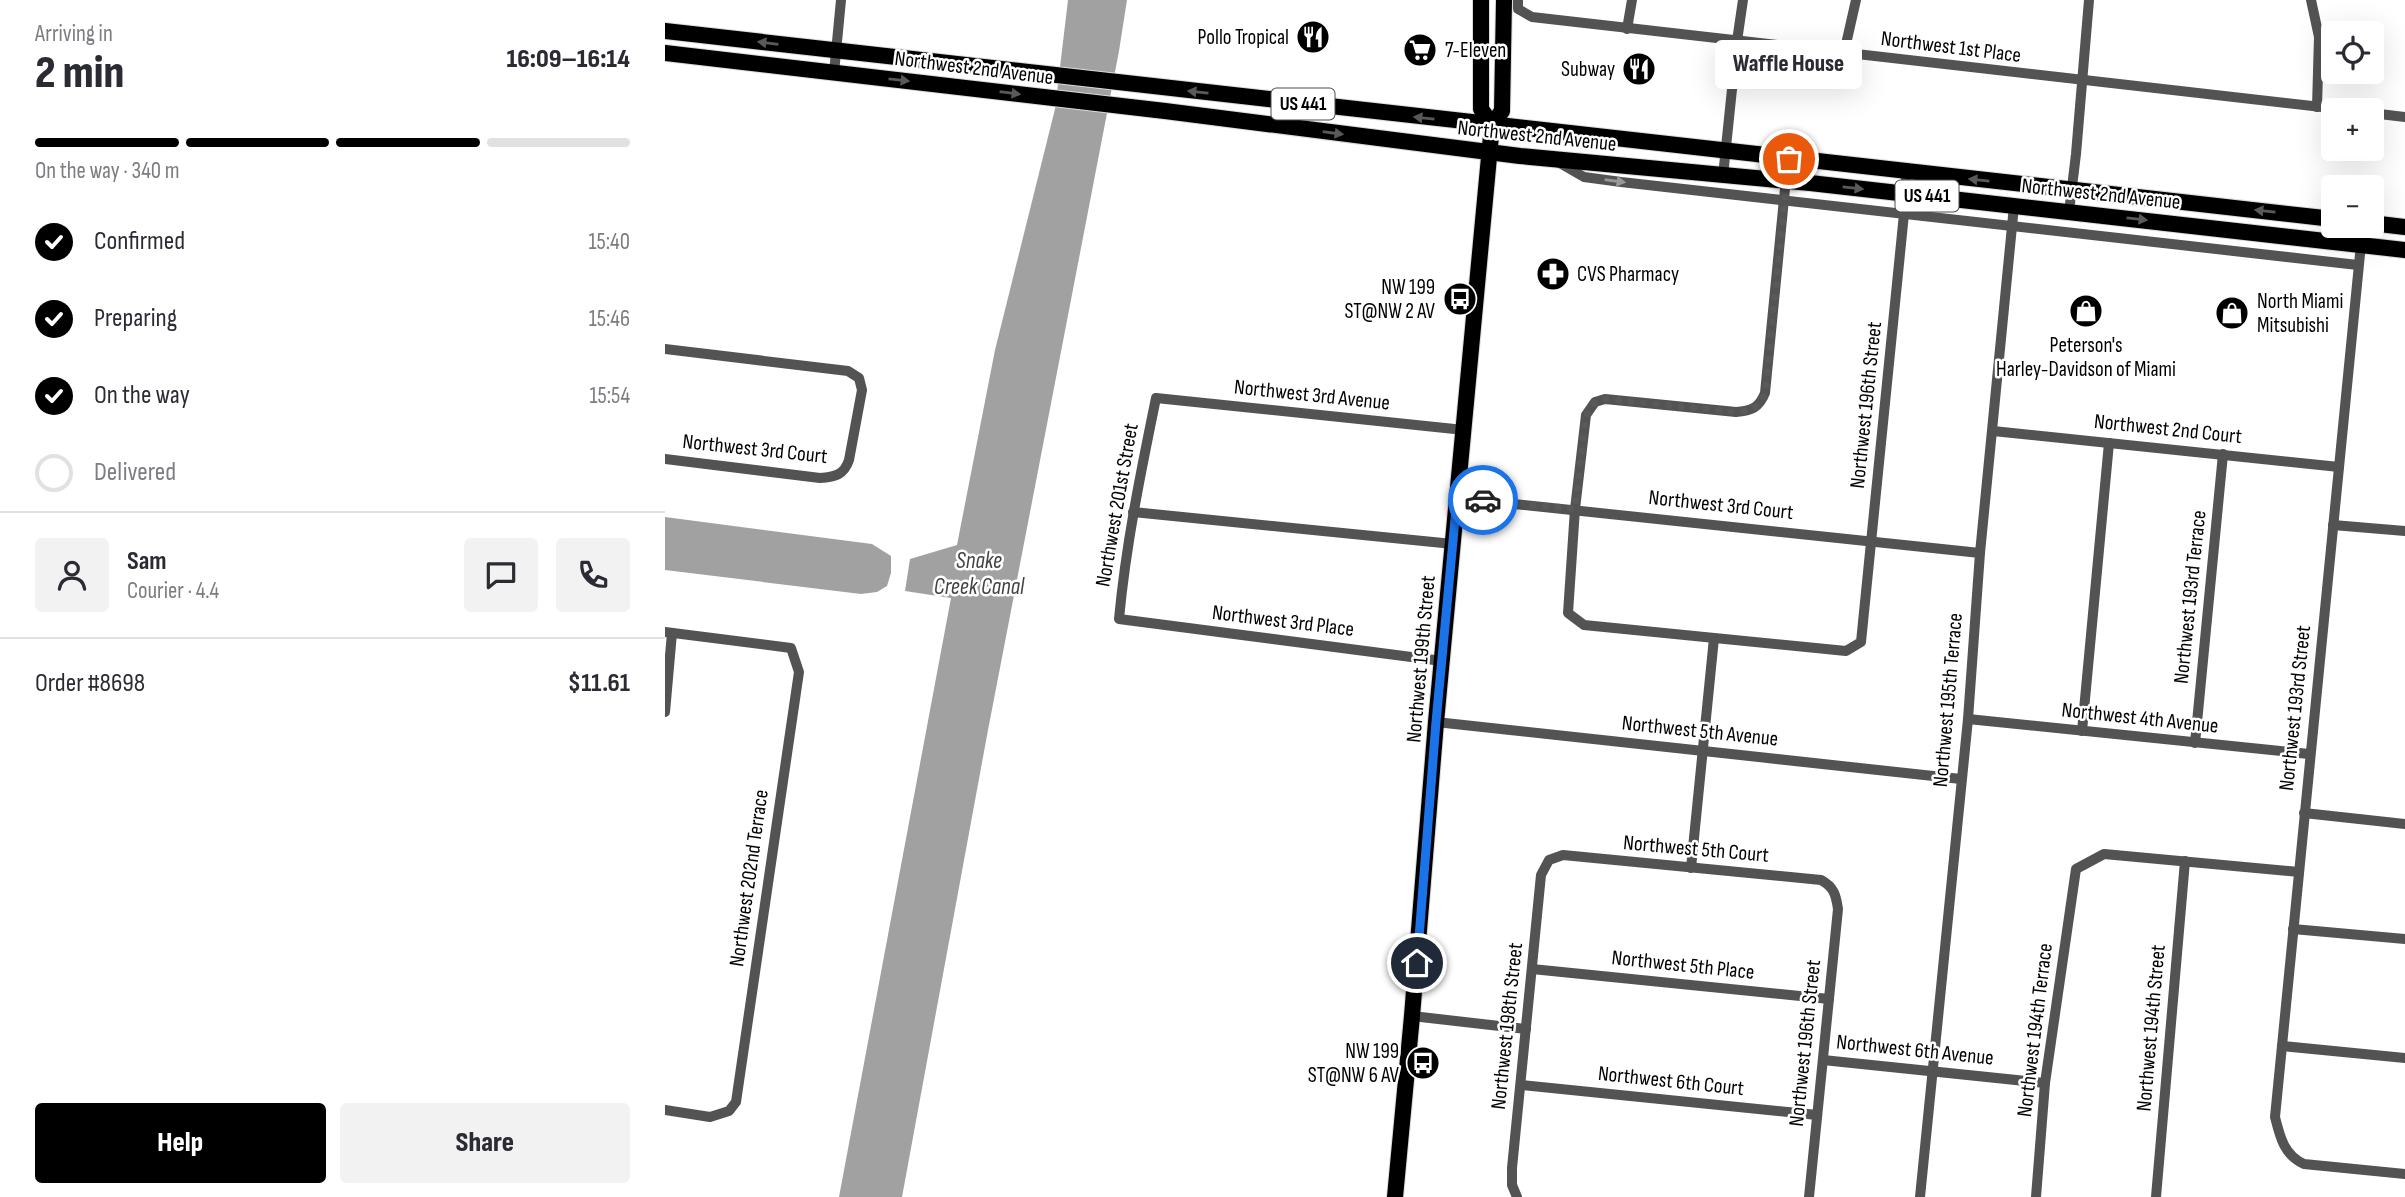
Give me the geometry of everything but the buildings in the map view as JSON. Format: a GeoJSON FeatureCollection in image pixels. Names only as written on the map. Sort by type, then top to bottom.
{"type":"FeatureCollection","features":[{"type":"Feature","properties":{"kind":"main road","name":"Northwest 199th Street"},"geometry":{"type":"LineString","coordinates":[[1481,0],[1481,109],[1492,125]]}},
{"type":"Feature","properties":{"kind":"main road","name":"Northwest 199th Street"},"geometry":{"type":"LineString","coordinates":[[1395,1197],[1492,125],[1502,111],[1504,0]]}},
{"type":"Feature","properties":{"kind":"main road","name":"Northwest 2nd Avenue"},"geometry":{"type":"LineString","coordinates":[[665,31],[2321,218]]}},
{"type":"Feature","properties":{"kind":"main road","name":"Northwest 2nd Avenue"},"geometry":{"type":"LineString","coordinates":[[665,53],[1551,159],[1785,181],[2405,250]]}},
{"type":"Feature","properties":{"kind":"main road"},"geometry":{"type":"LineString","coordinates":[[2384,225],[2405,227]]}},
{"type":"Feature","properties":{"kind":"street"},"geometry":{"type":"LineString","coordinates":[[834,73],[841,0]]}},
{"type":"Feature","properties":{"kind":"street","name":"Northwest 1st Place"},"geometry":{"type":"LineString","coordinates":[[1518,0],[1518,9],[1532,17],[2321,107]]}},
{"type":"Feature","properties":{"kind":"street"},"geometry":{"type":"LineString","coordinates":[[1627,29],[1632,0]]}},
{"type":"Feature","properties":{"kind":"street"},"geometry":{"type":"LineString","coordinates":[[1723,176],[1743,0]]}},
{"type":"Feature","properties":{"kind":"street"},"geometry":{"type":"LineString","coordinates":[[1844,53],[1856,0]]}},
{"type":"Feature","properties":{"kind":"street"},"geometry":{"type":"LineString","coordinates":[[2069,212],[2089,0]]}},
{"type":"Feature","properties":{"kind":"street"},"geometry":{"type":"LineString","coordinates":[[2311,0],[2319,37],[2317,107]]}},
{"type":"Feature","properties":{"kind":"street"},"geometry":{"type":"LineString","coordinates":[[964,87],[967,66]]}},
{"type":"Feature","properties":{"kind":"street"},"geometry":{"type":"LineString","coordinates":[[1253,122],[1256,99]]}},
{"type":"Feature","properties":{"kind":"street"},"geometry":{"type":"LineString","coordinates":[[2384,115],[2405,117]]}},
{"type":"Feature","properties":{"kind":"street"},"geometry":{"type":"LineString","coordinates":[[1551,159],[1584,177],[2358,265]]}},
{"type":"Feature","properties":{"kind":"street"},"geometry":{"type":"LineString","coordinates":[[1691,868],[1714,638],[1584,625],[1568,613],[1575,509],[1586,415],[1595,402],[1605,399],[1735,412],[1750,411],[1761,404],[1765,393],[1789,159]]}},
{"type":"Feature","properties":{"kind":"street","name":"Northwest 196th Street"},"geometry":{"type":"LineString","coordinates":[[1714,638],[1846,651],[1861,642],[1904,215],[1906,171]]}},
{"type":"Feature","properties":{"kind":"street","name":"Northwest 195th Terrace"},"geometry":{"type":"LineString","coordinates":[[1920,1197],[1968,719],[1980,553],[2014,206]]}},
{"type":"Feature","properties":{"kind":"street","name":"Northwest 193rd Street"},"geometry":{"type":"LineString","coordinates":[[2361,244],[2275,1117],[2281,1141],[2295,1159],[2304,1164],[2405,1174]]}},
{"type":"Feature","properties":{"kind":"street","name":"Northwest 3rd Court"},"geometry":{"type":"LineString","coordinates":[[665,349],[848,371],[859,378],[862,390],[849,460],[841,474],[820,478],[665,459]]}},
{"type":"Feature","properties":{"kind":"street","name":"Northwest 3rd Avenue"},"geometry":{"type":"LineString","coordinates":[[1156,398],[1464,430]]}},
{"type":"Feature","properties":{"kind":"street","name":"Northwest 201st Street"},"geometry":{"type":"LineString","coordinates":[[1119,619],[1133,512],[1156,398]]}},
{"type":"Feature","properties":{"kind":"street","name":"Northwest 2nd Court"},"geometry":{"type":"LineString","coordinates":[[1993,431],[2339,467]]}},
{"type":"Feature","properties":{"kind":"street"},"geometry":{"type":"LineString","coordinates":[[2082,731],[2109,443]]}},
{"type":"Feature","properties":{"kind":"street","name":"Northwest 193rd Terrace"},"geometry":{"type":"LineString","coordinates":[[2195,743],[2223,454]]}},
{"type":"Feature","properties":{"kind":"street","name":"Northwest 3rd Court"},"geometry":{"type":"LineString","coordinates":[[1457,498],[1980,553]]}},
{"type":"Feature","properties":{"kind":"street"},"geometry":{"type":"LineString","coordinates":[[1133,512],[1453,544]]}},
{"type":"Feature","properties":{"kind":"street"},"geometry":{"type":"LineString","coordinates":[[2333,525],[2405,531]]}},
{"type":"Feature","properties":{"kind":"street","name":"Northwest 3rd Place"},"geometry":{"type":"LineString","coordinates":[[1119,619],[1442,661]]}},
{"type":"Feature","properties":{"kind":"street"},"geometry":{"type":"LineString","coordinates":[[665,712],[669,633]]}},
{"type":"Feature","properties":{"kind":"street","name":"Northwest 202nd Terrace"},"geometry":{"type":"LineString","coordinates":[[665,1110],[710,1117],[729,1111],[736,1102],[799,672],[792,648],[669,633]]}},
{"type":"Feature","properties":{"kind":"street","name":"Northwest 4th Avenue"},"geometry":{"type":"LineString","coordinates":[[1968,719],[2309,754]]}},
{"type":"Feature","properties":{"kind":"street","name":"Northwest 5th Avenue"},"geometry":{"type":"LineString","coordinates":[[1436,722],[1961,779]]}},
{"type":"Feature","properties":{"kind":"street"},"geometry":{"type":"LineString","coordinates":[[2304,813],[2405,824]]}},
{"type":"Feature","properties":{"kind":"street","name":"Northwest 194th Terrace"},"geometry":{"type":"LineString","coordinates":[[2036,1197],[2045,1083],[2076,869],[2104,854],[2185,862]]}},
{"type":"Feature","properties":{"kind":"street","name":"Northwest 5th Court"},"geometry":{"type":"LineString","coordinates":[[1549,860],[1563,855],[1821,880],[1829,884],[1835,893]]}},
{"type":"Feature","properties":{"kind":"street","name":"Northwest 198th Street"},"geometry":{"type":"LineString","coordinates":[[1517,1197],[1512,1185],[1512,1168],[1541,875],[1549,860]]}},
{"type":"Feature","properties":{"kind":"street"},"geometry":{"type":"LineString","coordinates":[[2185,862],[2299,872]]}},
{"type":"Feature","properties":{"kind":"street","name":"Northwest 194th Street"},"geometry":{"type":"LineString","coordinates":[[2156,1197],[2185,862]]}},
{"type":"Feature","properties":{"kind":"street","name":"Northwest 196th Street"},"geometry":{"type":"LineString","coordinates":[[1809,1197],[1838,909],[1835,893]]}},
{"type":"Feature","properties":{"kind":"street"},"geometry":{"type":"LineString","coordinates":[[2293,929],[2405,939]]}},
{"type":"Feature","properties":{"kind":"street","name":"Northwest 5th Place"},"geometry":{"type":"LineString","coordinates":[[1532,969],[1829,999]]}},
{"type":"Feature","properties":{"kind":"street"},"geometry":{"type":"LineString","coordinates":[[1412,1016],[1526,1029]]}},
{"type":"Feature","properties":{"kind":"street"},"geometry":{"type":"LineString","coordinates":[[2282,1046],[2405,1058]]}},
{"type":"Feature","properties":{"kind":"street","name":"Northwest 6th Avenue"},"geometry":{"type":"LineString","coordinates":[[1823,1060],[2045,1083]]}},
{"type":"Feature","properties":{"kind":"street","name":"Northwest 6th Court"},"geometry":{"type":"LineString","coordinates":[[1521,1085],[1817,1115]]}},
{"type":"Feature","properties":{"kind":"water","name":"Snake Creek Canal"},"geometry":{"type":"Polygon","coordinates":[[[1068,0],[1127,0],[902,1197],[839,1197],[951,598],[905,591],[910,559],[957,545],[995,350],[1055,109],[1068,0]]]}},
{"type":"Feature","properties":{"kind":"water"},"geometry":{"type":"Polygon","coordinates":[[[665,517],[872,544],[891,556],[891,573],[887,586],[877,592],[861,594],[665,570],[665,517]]]}},
{"type":"Feature","properties":{"kind":"way so far"},"geometry":{"type":"LineString","coordinates":[[1483,500],[1575,509],[1586,415],[1595,402],[1605,399],[1735,412],[1750,411],[1761,404],[1765,393],[1789,159]]}},
{"type":"Feature","properties":{"kind":"place","name":"Pollo Tropical"},"geometry":{"type":"Point","coordinates":[1313,37]}},
{"type":"Feature","properties":{"kind":"place","name":"7-Eleven"},"geometry":{"type":"Point","coordinates":[1420,50]}},
{"type":"Feature","properties":{"kind":"place","name":"Subway"},"geometry":{"type":"Point","coordinates":[1639,69]}},
{"type":"Feature","properties":{"kind":"place","name":"Waffle House"},"geometry":{"type":"Point","coordinates":[1789,159]}},
{"type":"Feature","properties":{"kind":"place","name":"CVS Pharmacy"},"geometry":{"type":"Point","coordinates":[1553,274]}},
{"type":"Feature","properties":{"kind":"place","name":"NW 199 ST@NW 2 AV"},"geometry":{"type":"Point","coordinates":[1460,299]}},
{"type":"Feature","properties":{"kind":"place","name":"Peterson's Harley-Davidson of Miami"},"geometry":{"type":"Point","coordinates":[2086,311]}},
{"type":"Feature","properties":{"kind":"place","name":"North Miami Mitsubishi"},"geometry":{"type":"Point","coordinates":[2232,313]}},
{"type":"Feature","properties":{"kind":"place","name":"NW 199 ST@NW 6 AV"},"geometry":{"type":"Point","coordinates":[1423,1063]}},
{"type":"Feature","properties":{"kind":"route"},"geometry":{"type":"LineString","coordinates":[[1417,963],[1457,498],[1483,500]]}}]}
